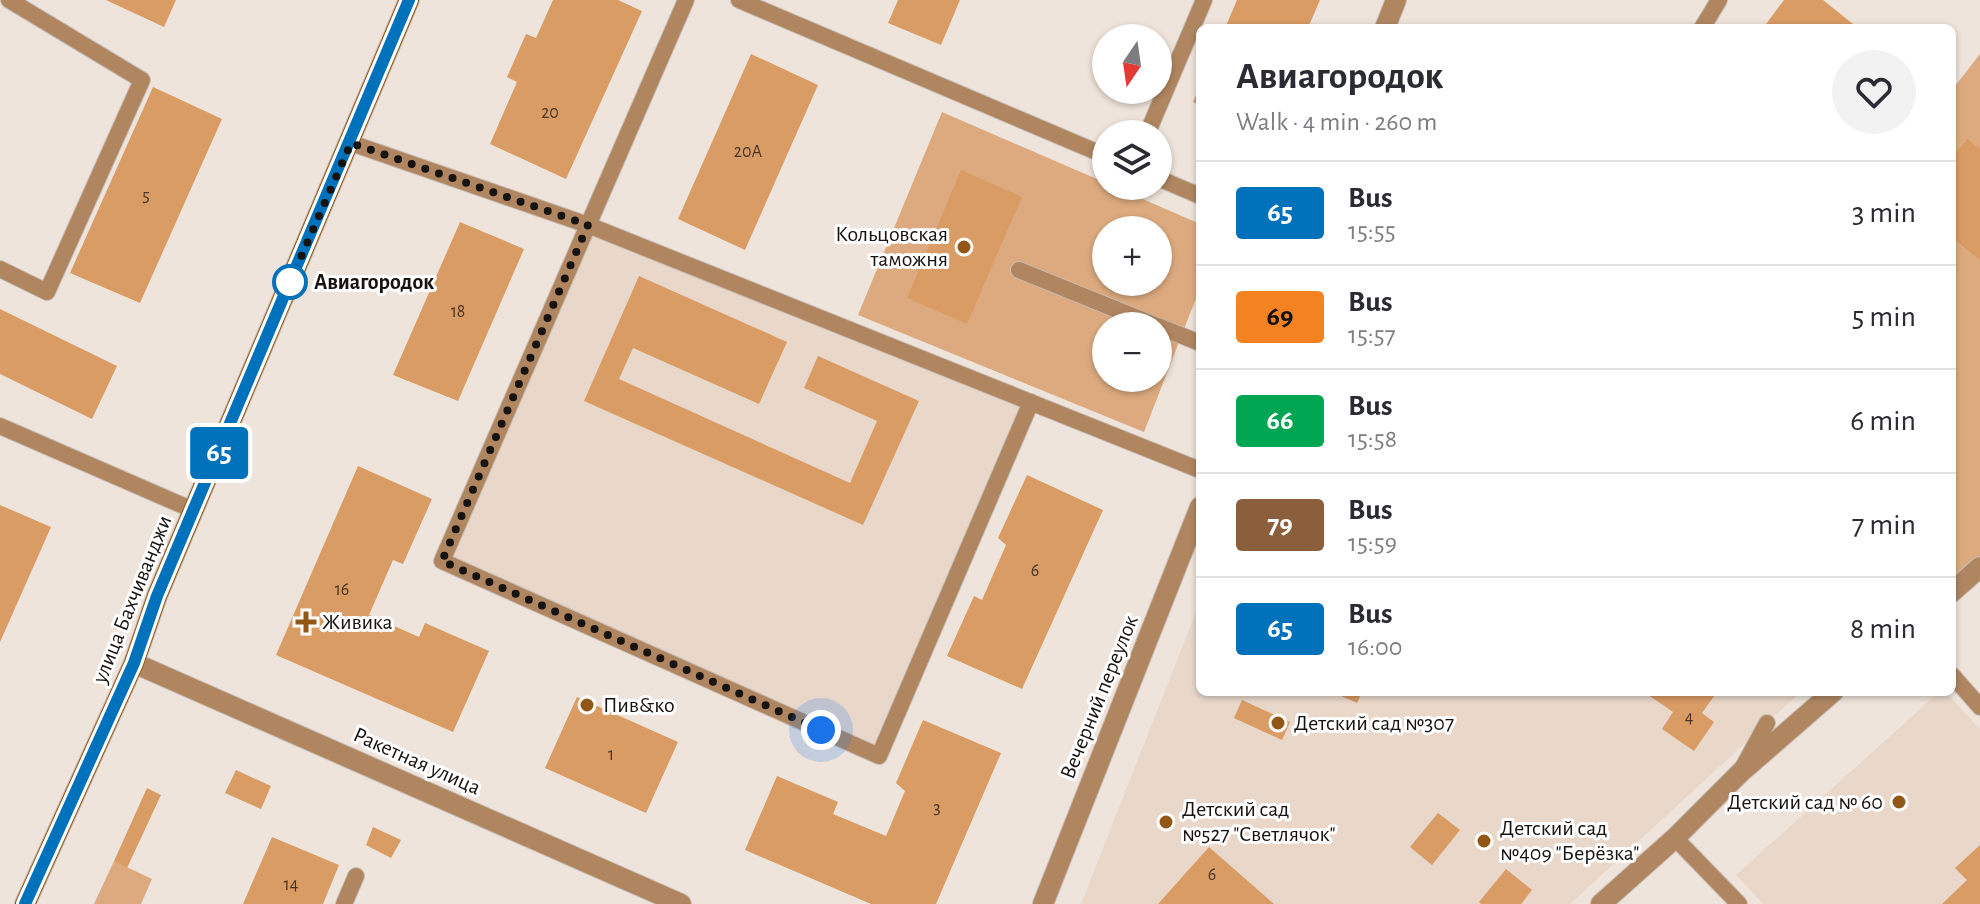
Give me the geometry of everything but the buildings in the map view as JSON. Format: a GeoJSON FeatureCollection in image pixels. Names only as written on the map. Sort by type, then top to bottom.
{"type":"FeatureCollection","features":[{"type":"Feature","properties":{"kind":"main road","name":"улица Бахчиванджи"},"geometry":{"type":"LineString","coordinates":[[25,904],[134,663],[157,596],[409,0]]}},
{"type":"Feature","properties":{"kind":"street"},"geometry":{"type":"LineString","coordinates":[[1387,24],[1396,0]]}},
{"type":"Feature","properties":{"kind":"street","name":"Вечерний переулок"},"geometry":{"type":"LineString","coordinates":[[1043,904],[1196,523]]}},
{"type":"Feature","properties":{"kind":"street"},"geometry":{"type":"LineString","coordinates":[[1956,588],[1980,567]]}},
{"type":"Feature","properties":{"kind":"street","name":"Ракетная улица"},"geometry":{"type":"LineString","coordinates":[[134,663],[681,904]]}},
{"type":"Feature","properties":{"kind":"street"},"geometry":{"type":"LineString","coordinates":[[1601,904],[1675,838],[1741,772],[1828,696]]}},
{"type":"Feature","properties":{"kind":"lane"},"geometry":{"type":"LineString","coordinates":[[0,269],[47,292],[142,80],[9,0]]}},
{"type":"Feature","properties":{"kind":"lane"},"geometry":{"type":"LineString","coordinates":[[686,0],[442,561],[879,756],[1031,402]]}},
{"type":"Feature","properties":{"kind":"lane"},"geometry":{"type":"LineString","coordinates":[[739,0],[1092,150]]}},
{"type":"Feature","properties":{"kind":"lane"},"geometry":{"type":"LineString","coordinates":[[1153,120],[1204,0]]}},
{"type":"Feature","properties":{"kind":"lane"},"geometry":{"type":"LineString","coordinates":[[1704,24],[1719,0]]}},
{"type":"Feature","properties":{"kind":"lane"},"geometry":{"type":"LineString","coordinates":[[351,143],[588,225],[1196,468]]}},
{"type":"Feature","properties":{"kind":"lane"},"geometry":{"type":"LineString","coordinates":[[1172,184],[1196,194]]}},
{"type":"Feature","properties":{"kind":"lane"},"geometry":{"type":"LineString","coordinates":[[1019,270],[1123,312]]}},
{"type":"Feature","properties":{"kind":"lane"},"geometry":{"type":"LineString","coordinates":[[1172,332],[1196,341]]}},
{"type":"Feature","properties":{"kind":"lane"},"geometry":{"type":"LineString","coordinates":[[0,426],[193,510]]}},
{"type":"Feature","properties":{"kind":"lane"},"geometry":{"type":"LineString","coordinates":[[1956,680],[1980,707]]}},
{"type":"Feature","properties":{"kind":"lane"},"geometry":{"type":"LineString","coordinates":[[1741,772],[1767,723]]}},
{"type":"Feature","properties":{"kind":"lane"},"geometry":{"type":"LineString","coordinates":[[1675,838],[1739,904]]}},
{"type":"Feature","properties":{"kind":"lane"},"geometry":{"type":"LineString","coordinates":[[344,904],[356,876]]}},
{"type":"Feature","properties":{"kind":"shaded area"},"geometry":{"type":"Polygon","coordinates":[[[1980,54],[1980,148],[1967,138],[1956,150],[1956,85],[1980,54]]]}},
{"type":"Feature","properties":{"kind":"shaded area"},"geometry":{"type":"Polygon","coordinates":[[[942,112],[1092,177],[1092,200],[1145,200],[1196,222],[1196,298],[1172,360],[1172,312],[1092,312],[1092,392],[1160,392],[1144,432],[858,315],[942,112]]]}},
{"type":"Feature","properties":{"kind":"shaded area"},"geometry":{"type":"Polygon","coordinates":[[[591,233],[1023,406],[875,747],[452,558],[591,233]]]}},
{"type":"Feature","properties":{"kind":"shaded area"},"geometry":{"type":"Polygon","coordinates":[[[1956,241],[1980,261],[1980,562],[1956,583],[1956,241]]]}},
{"type":"Feature","properties":{"kind":"shaded area"},"geometry":{"type":"Polygon","coordinates":[[[1196,612],[1196,696],[1797,696],[1570,904],[1081,904],[1196,612]]]}},
{"type":"Feature","properties":{"kind":"shaded area","name":"Детский сад № 60"},"geometry":{"type":"Polygon","coordinates":[[[1935,696],[1950,696],[1980,729],[1980,904],[1763,904],[1736,875],[1935,696]]]}},
{"type":"Feature","properties":{"kind":"shaded area"},"geometry":{"type":"Polygon","coordinates":[[[114,861],[152,879],[141,904],[94,904],[114,861]]]}},
{"type":"Feature","properties":{"kind":"bus line","name":"65"},"geometry":{"type":"LineString","coordinates":[[25,904],[134,663],[157,596],[409,0]]}},
{"type":"Feature","properties":{"kind":"place","name":"Кольцовская таможня"},"geometry":{"type":"Point","coordinates":[964,247]}},
{"type":"Feature","properties":{"kind":"place","name":"Авиагородок"},"geometry":{"type":"Point","coordinates":[290,282]}},
{"type":"Feature","properties":{"kind":"place","name":"Живика"},"geometry":{"type":"Point","coordinates":[306,622]}},
{"type":"Feature","properties":{"kind":"place","name":"Пив&ко"},"geometry":{"type":"Point","coordinates":[587,705]}},
{"type":"Feature","properties":{"kind":"place","name":"Детский сад №307"},"geometry":{"type":"Point","coordinates":[1278,723]}},
{"type":"Feature","properties":{"kind":"place","name":"Детский сад № 60"},"geometry":{"type":"Point","coordinates":[1899,802]}},
{"type":"Feature","properties":{"kind":"place","name":"Детский сад №527 \"Светлячок\""},"geometry":{"type":"Point","coordinates":[1166,822]}},
{"type":"Feature","properties":{"kind":"place","name":"Детский сад №409 \"Берёзка\""},"geometry":{"type":"Point","coordinates":[1484,841]}},
{"type":"Feature","properties":{"kind":"route"},"geometry":{"type":"LineString","coordinates":[[290,282],[351,143],[588,225],[442,561],[821,730]]}}]}
